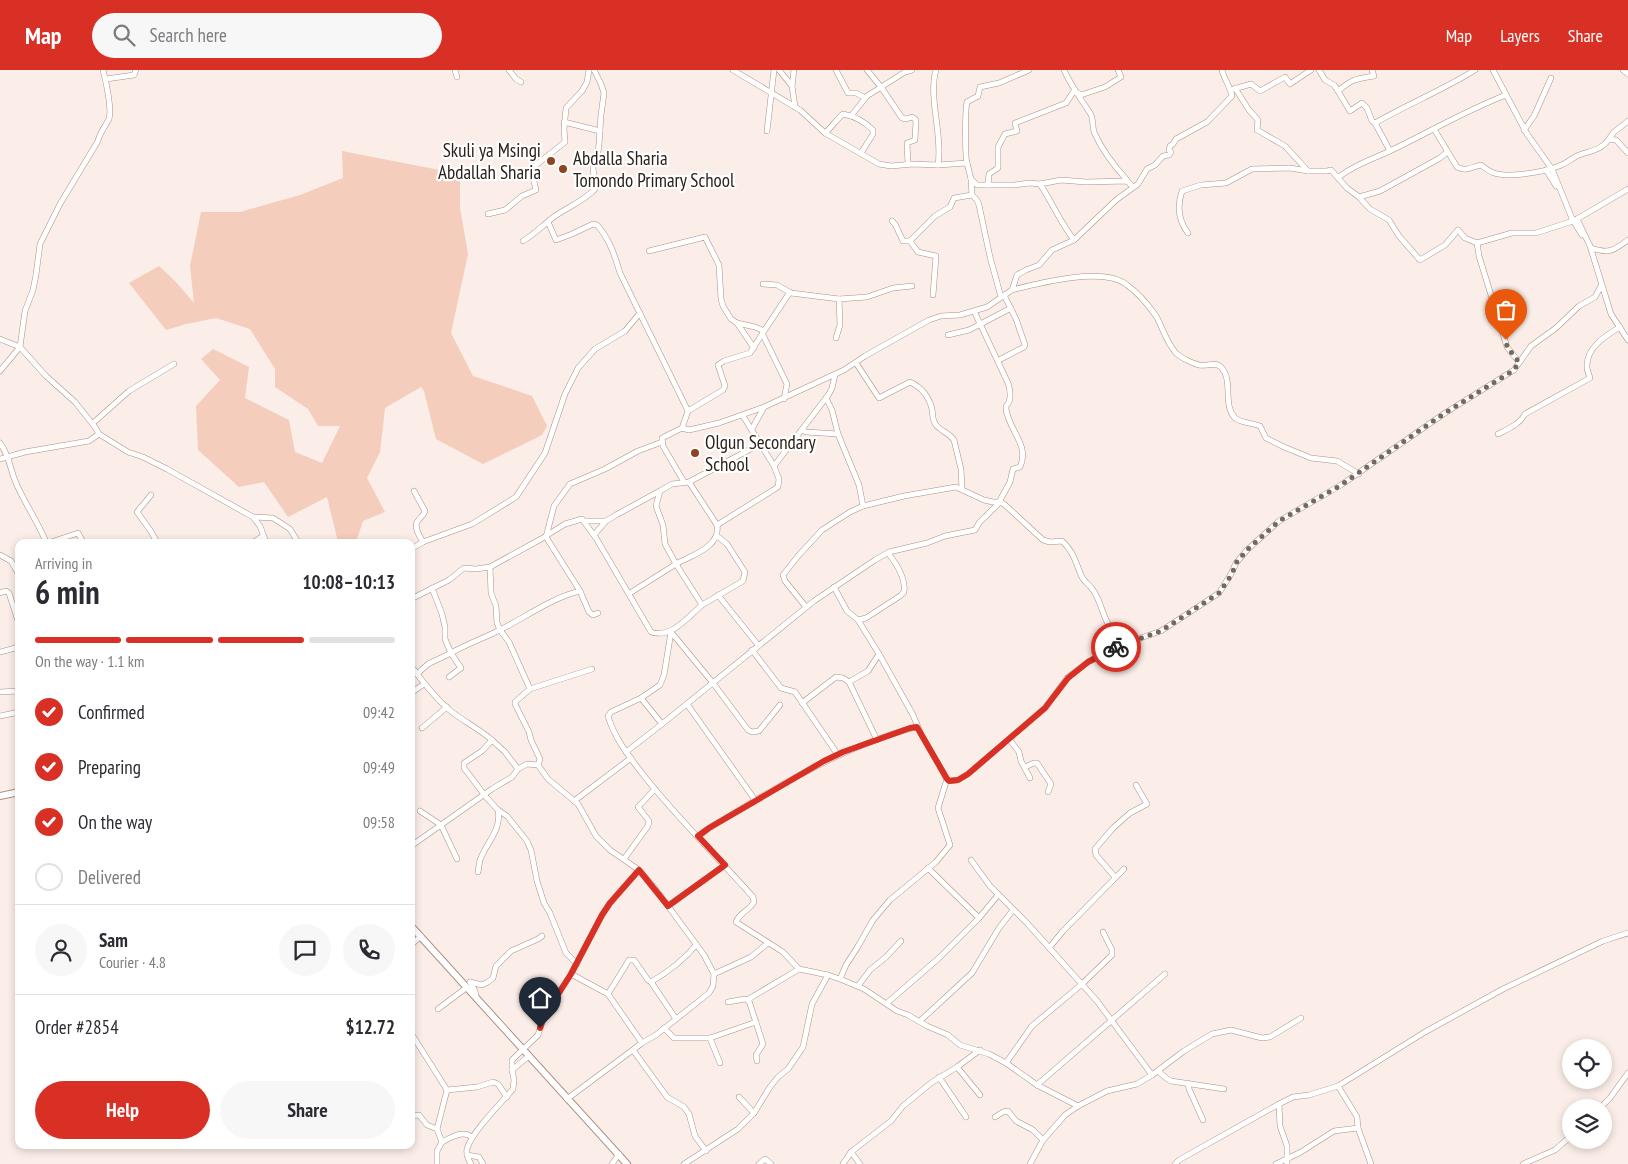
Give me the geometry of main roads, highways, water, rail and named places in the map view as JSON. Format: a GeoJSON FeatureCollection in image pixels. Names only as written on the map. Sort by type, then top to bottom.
{"type":"FeatureCollection","features":[{"type":"Feature","properties":{"kind":"main road"},"geometry":{"type":"LineString","coordinates":[[0,796],[15,793]]}},
{"type":"Feature","properties":{"kind":"main road"},"geometry":{"type":"LineString","coordinates":[[415,930],[627,1164]]}},
{"type":"Feature","properties":{"kind":"place","name":"Skuli ya Msingi Abdallah Sharia"},"geometry":{"type":"Point","coordinates":[551,161]}},
{"type":"Feature","properties":{"kind":"place","name":"Abdalla Sharia Tomondo Primary School"},"geometry":{"type":"Point","coordinates":[563,169]}},
{"type":"Feature","properties":{"kind":"place","name":"Olgun Secondary School"},"geometry":{"type":"Point","coordinates":[695,453]}}]}
